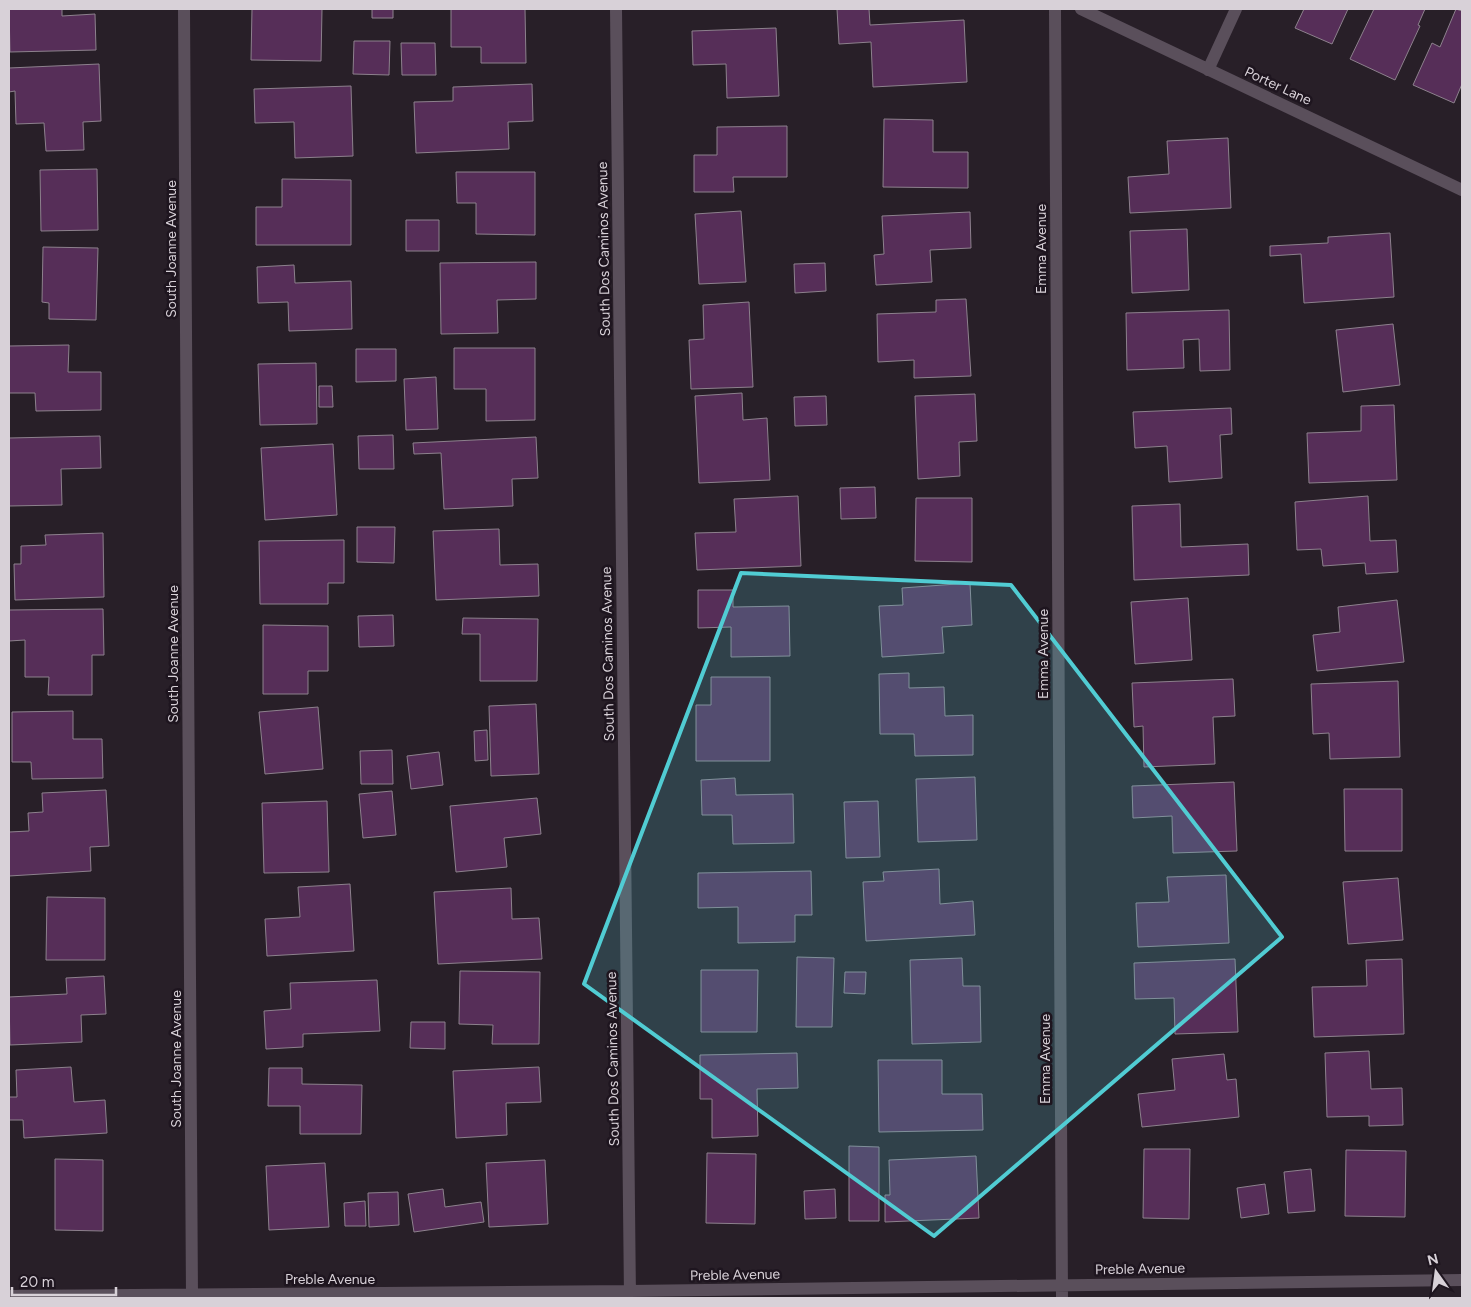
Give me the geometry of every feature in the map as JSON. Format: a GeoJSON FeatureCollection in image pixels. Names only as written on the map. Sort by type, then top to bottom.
{"type":"FeatureCollection","features":[{"type":"Feature","properties":{"kind":"street","name":"South Joanne Avenue"},"geometry":{"type":"LineString","coordinates":[[184,9],[192,1296]]}},
{"type":"Feature","properties":{"kind":"street","name":"South Dos Caminos Avenue"},"geometry":{"type":"LineString","coordinates":[[616,9],[630,1295]]}},
{"type":"Feature","properties":{"kind":"street","name":"Emma Avenue"},"geometry":{"type":"LineString","coordinates":[[1055,9],[1062,1292]]}},
{"type":"Feature","properties":{"kind":"street","name":"Porter Lane"},"geometry":{"type":"LineString","coordinates":[[1081,9],[1462,190]]}},
{"type":"Feature","properties":{"kind":"street"},"geometry":{"type":"LineString","coordinates":[[1208,70],[1236,9]]}},
{"type":"Feature","properties":{"kind":"street","name":"Preble Avenue"},"geometry":{"type":"LineString","coordinates":[[9,1296],[1062,1292],[1462,1280]]}},
{"type":"Feature","properties":{"kind":"highlighted area"},"geometry":{"type":"Polygon","coordinates":[[[741,573],[1011,585],[1282,937],[934,1236],[584,984],[741,573]]]}},
{"type":"Feature","properties":{"kind":"building"},"geometry":{"type":"Polygon","coordinates":[[[9,9],[62,9],[62,16],[95,14],[96,50],[10,52],[9,9]]]}},
{"type":"Feature","properties":{"kind":"building"},"geometry":{"type":"Polygon","coordinates":[[[252,9],[322,9],[321,61],[251,60],[252,9]]]}},
{"type":"Feature","properties":{"kind":"building"},"geometry":{"type":"Polygon","coordinates":[[[372,9],[393,9],[393,18],[372,18],[372,9]]]}},
{"type":"Feature","properties":{"kind":"building"},"geometry":{"type":"Polygon","coordinates":[[[451,9],[525,9],[526,63],[481,63],[481,47],[451,47],[451,9]]]}},
{"type":"Feature","properties":{"kind":"building"},"geometry":{"type":"Polygon","coordinates":[[[837,9],[869,9],[870,25],[964,20],[967,82],[873,87],[871,42],[839,44],[837,9]]]}},
{"type":"Feature","properties":{"kind":"building"},"geometry":{"type":"Polygon","coordinates":[[[1304,9],[1348,9],[1332,44],[1295,28],[1304,9]]]}},
{"type":"Feature","properties":{"kind":"building"},"geometry":{"type":"Polygon","coordinates":[[[1374,9],[1425,9],[1418,25],[1420,26],[1395,80],[1350,59],[1374,9]]]}},
{"type":"Feature","properties":{"kind":"building"},"geometry":{"type":"Polygon","coordinates":[[[1456,9],[1462,11],[1462,84],[1454,103],[1413,85],[1432,43],[1440,47],[1456,9]]]}},
{"type":"Feature","properties":{"kind":"building"},"geometry":{"type":"Polygon","coordinates":[[[776,28],[779,96],[727,98],[726,64],[693,65],[692,31],[776,28]]]}},
{"type":"Feature","properties":{"kind":"building"},"geometry":{"type":"Polygon","coordinates":[[[354,41],[390,41],[389,75],[353,74],[354,41]]]}},
{"type":"Feature","properties":{"kind":"building"},"geometry":{"type":"Polygon","coordinates":[[[401,43],[435,43],[436,75],[402,75],[401,43]]]}},
{"type":"Feature","properties":{"kind":"building"},"geometry":{"type":"Polygon","coordinates":[[[99,64],[101,121],[83,122],[84,150],[46,151],[44,123],[16,124],[15,91],[9,92],[9,68],[99,64]]]}},
{"type":"Feature","properties":{"kind":"building"},"geometry":{"type":"Polygon","coordinates":[[[532,84],[533,121],[508,122],[509,149],[416,153],[414,102],[453,101],[453,87],[532,84]]]}},
{"type":"Feature","properties":{"kind":"building"},"geometry":{"type":"Polygon","coordinates":[[[351,86],[353,156],[295,158],[294,122],[255,123],[254,89],[351,86]]]}},
{"type":"Feature","properties":{"kind":"building"},"geometry":{"type":"Polygon","coordinates":[[[884,119],[933,120],[933,152],[968,152],[968,188],[883,187],[884,119]]]}},
{"type":"Feature","properties":{"kind":"building"},"geometry":{"type":"Polygon","coordinates":[[[787,126],[787,177],[733,177],[734,192],[694,192],[694,155],[717,155],[717,127],[787,126]]]}},
{"type":"Feature","properties":{"kind":"building"},"geometry":{"type":"Polygon","coordinates":[[[1228,138],[1231,208],[1130,213],[1128,177],[1169,174],[1167,141],[1228,138]]]}},
{"type":"Feature","properties":{"kind":"building"},"geometry":{"type":"Polygon","coordinates":[[[97,169],[98,230],[41,231],[40,170],[97,169]]]}},
{"type":"Feature","properties":{"kind":"building"},"geometry":{"type":"Polygon","coordinates":[[[456,172],[535,172],[535,235],[476,234],[476,203],[457,203],[456,172]]]}},
{"type":"Feature","properties":{"kind":"building"},"geometry":{"type":"Polygon","coordinates":[[[282,179],[351,180],[351,245],[256,245],[256,207],[282,207],[282,179]]]}},
{"type":"Feature","properties":{"kind":"building"},"geometry":{"type":"Polygon","coordinates":[[[741,211],[746,282],[699,284],[695,214],[741,211]]]}},
{"type":"Feature","properties":{"kind":"building"},"geometry":{"type":"Polygon","coordinates":[[[970,212],[971,248],[930,250],[932,282],[876,285],[874,255],[884,254],[882,216],[970,212]]]}},
{"type":"Feature","properties":{"kind":"building"},"geometry":{"type":"Polygon","coordinates":[[[406,220],[439,220],[439,251],[406,251],[406,220]]]}},
{"type":"Feature","properties":{"kind":"building"},"geometry":{"type":"Polygon","coordinates":[[[1187,229],[1189,290],[1132,293],[1130,231],[1187,229]]]}},
{"type":"Feature","properties":{"kind":"building"},"geometry":{"type":"Polygon","coordinates":[[[1390,233],[1394,297],[1304,303],[1301,254],[1270,256],[1270,246],[1328,243],[1328,237],[1390,233]]]}},
{"type":"Feature","properties":{"kind":"building"},"geometry":{"type":"Polygon","coordinates":[[[43,247],[98,248],[96,320],[49,319],[49,303],[42,302],[43,247]]]}},
{"type":"Feature","properties":{"kind":"building"},"geometry":{"type":"Polygon","coordinates":[[[536,262],[536,299],[497,300],[498,333],[441,334],[440,263],[536,262]]]}},
{"type":"Feature","properties":{"kind":"building"},"geometry":{"type":"Polygon","coordinates":[[[825,263],[826,291],[795,293],[794,264],[825,263]]]}},
{"type":"Feature","properties":{"kind":"building"},"geometry":{"type":"Polygon","coordinates":[[[294,265],[295,283],[351,281],[352,329],[289,331],[288,302],[258,303],[257,267],[294,265]]]}},
{"type":"Feature","properties":{"kind":"building"},"geometry":{"type":"Polygon","coordinates":[[[966,299],[971,376],[914,378],[914,360],[878,362],[877,314],[936,312],[936,300],[966,299]]]}},
{"type":"Feature","properties":{"kind":"building"},"geometry":{"type":"Polygon","coordinates":[[[749,302],[753,387],[691,389],[689,340],[704,339],[703,305],[749,302]]]}},
{"type":"Feature","properties":{"kind":"building"},"geometry":{"type":"Polygon","coordinates":[[[1229,310],[1230,370],[1200,371],[1199,339],[1183,340],[1184,368],[1127,370],[1126,313],[1229,310]]]}},
{"type":"Feature","properties":{"kind":"building"},"geometry":{"type":"Polygon","coordinates":[[[1393,324],[1400,385],[1343,392],[1336,330],[1393,324]]]}},
{"type":"Feature","properties":{"kind":"building"},"geometry":{"type":"Polygon","coordinates":[[[69,345],[68,372],[101,372],[101,410],[36,411],[35,393],[9,393],[9,346],[69,345]]]}},
{"type":"Feature","properties":{"kind":"building"},"geometry":{"type":"Polygon","coordinates":[[[454,348],[535,348],[535,420],[486,421],[486,389],[454,389],[454,348]]]}},
{"type":"Feature","properties":{"kind":"building"},"geometry":{"type":"Polygon","coordinates":[[[356,349],[396,349],[396,381],[356,382],[356,349]]]}},
{"type":"Feature","properties":{"kind":"building"},"geometry":{"type":"Polygon","coordinates":[[[316,363],[317,424],[260,425],[258,364],[316,363]]]}},
{"type":"Feature","properties":{"kind":"building"},"geometry":{"type":"Polygon","coordinates":[[[436,377],[438,429],[406,430],[404,379],[436,377]]]}},
{"type":"Feature","properties":{"kind":"building"},"geometry":{"type":"Polygon","coordinates":[[[319,386],[332,386],[333,407],[319,407],[319,386]]]}},
{"type":"Feature","properties":{"kind":"building"},"geometry":{"type":"Polygon","coordinates":[[[742,393],[743,420],[767,418],[770,480],[699,483],[695,396],[742,393]]]}},
{"type":"Feature","properties":{"kind":"building"},"geometry":{"type":"Polygon","coordinates":[[[975,394],[977,441],[959,442],[960,476],[918,479],[915,396],[975,394]]]}},
{"type":"Feature","properties":{"kind":"building"},"geometry":{"type":"Polygon","coordinates":[[[826,396],[827,425],[795,426],[794,397],[826,396]]]}},
{"type":"Feature","properties":{"kind":"building"},"geometry":{"type":"Polygon","coordinates":[[[1394,405],[1397,480],[1309,483],[1307,433],[1361,431],[1361,406],[1394,405]]]}},
{"type":"Feature","properties":{"kind":"building"},"geometry":{"type":"Polygon","coordinates":[[[1231,408],[1232,434],[1220,435],[1222,478],[1169,482],[1167,446],[1135,448],[1133,412],[1231,408]]]}},
{"type":"Feature","properties":{"kind":"building"},"geometry":{"type":"Polygon","coordinates":[[[393,435],[394,469],[359,469],[358,436],[393,435]]]}},
{"type":"Feature","properties":{"kind":"building"},"geometry":{"type":"Polygon","coordinates":[[[100,436],[101,468],[61,469],[62,505],[9,506],[9,438],[100,436]]]}},
{"type":"Feature","properties":{"kind":"building"},"geometry":{"type":"Polygon","coordinates":[[[536,437],[538,478],[512,479],[513,506],[444,509],[441,453],[414,454],[413,443],[536,437]]]}},
{"type":"Feature","properties":{"kind":"building"},"geometry":{"type":"Polygon","coordinates":[[[333,444],[337,515],[265,520],[261,448],[333,444]]]}},
{"type":"Feature","properties":{"kind":"building"},"geometry":{"type":"Polygon","coordinates":[[[875,487],[876,518],[841,519],[840,488],[875,487]]]}},
{"type":"Feature","properties":{"kind":"building"},"geometry":{"type":"Polygon","coordinates":[[[798,496],[801,566],[697,570],[695,533],[736,532],[734,499],[798,496]]]}},
{"type":"Feature","properties":{"kind":"building"},"geometry":{"type":"Polygon","coordinates":[[[1368,496],[1370,541],[1396,540],[1398,572],[1366,574],[1365,563],[1323,566],[1321,549],[1297,550],[1295,502],[1368,496]]]}},
{"type":"Feature","properties":{"kind":"building"},"geometry":{"type":"Polygon","coordinates":[[[916,498],[972,498],[972,562],[915,561],[916,498]]]}},
{"type":"Feature","properties":{"kind":"building"},"geometry":{"type":"Polygon","coordinates":[[[1180,504],[1181,547],[1248,544],[1249,575],[1134,580],[1132,506],[1180,504]]]}},
{"type":"Feature","properties":{"kind":"building"},"geometry":{"type":"Polygon","coordinates":[[[357,527],[395,527],[394,563],[357,562],[357,527]]]}},
{"type":"Feature","properties":{"kind":"building"},"geometry":{"type":"Polygon","coordinates":[[[499,529],[500,565],[538,564],[539,596],[436,600],[433,531],[499,529]]]}},
{"type":"Feature","properties":{"kind":"building"},"geometry":{"type":"Polygon","coordinates":[[[103,533],[104,597],[15,600],[14,564],[21,564],[21,546],[46,545],[45,535],[103,533]]]}},
{"type":"Feature","properties":{"kind":"building"},"geometry":{"type":"Polygon","coordinates":[[[344,540],[344,583],[328,583],[328,604],[260,604],[259,541],[344,540]]]}},
{"type":"Feature","properties":{"kind":"building"},"geometry":{"type":"Polygon","coordinates":[[[970,583],[972,625],[942,627],[944,653],[882,657],[879,606],[903,605],[902,588],[970,583]]]}},
{"type":"Feature","properties":{"kind":"building"},"geometry":{"type":"Polygon","coordinates":[[[698,590],[733,590],[733,607],[789,606],[790,656],[731,657],[731,627],[698,628],[698,590]]]}},
{"type":"Feature","properties":{"kind":"building"},"geometry":{"type":"Polygon","coordinates":[[[1188,598],[1192,660],[1135,664],[1131,602],[1188,598]]]}},
{"type":"Feature","properties":{"kind":"building"},"geometry":{"type":"Polygon","coordinates":[[[1397,600],[1404,662],[1317,671],[1313,635],[1340,632],[1338,607],[1397,600]]]}},
{"type":"Feature","properties":{"kind":"building"},"geometry":{"type":"Polygon","coordinates":[[[103,609],[104,655],[92,655],[92,695],[48,695],[49,677],[25,677],[25,640],[9,641],[9,610],[103,609]]]}},
{"type":"Feature","properties":{"kind":"building"},"geometry":{"type":"Polygon","coordinates":[[[393,615],[394,646],[359,647],[358,616],[393,615]]]}},
{"type":"Feature","properties":{"kind":"building"},"geometry":{"type":"Polygon","coordinates":[[[463,618],[538,619],[537,681],[480,681],[480,634],[462,634],[463,618]]]}},
{"type":"Feature","properties":{"kind":"building"},"geometry":{"type":"Polygon","coordinates":[[[263,625],[328,626],[328,671],[308,671],[308,694],[263,694],[263,625]]]}},
{"type":"Feature","properties":{"kind":"building"},"geometry":{"type":"Polygon","coordinates":[[[909,673],[909,688],[944,687],[945,716],[973,715],[973,755],[915,756],[914,734],[880,734],[879,674],[909,673]]]}},
{"type":"Feature","properties":{"kind":"building"},"geometry":{"type":"Polygon","coordinates":[[[711,677],[770,677],[770,761],[696,761],[696,705],[711,705],[711,677]]]}},
{"type":"Feature","properties":{"kind":"building"},"geometry":{"type":"Polygon","coordinates":[[[1233,679],[1235,716],[1213,717],[1215,764],[1144,767],[1143,726],[1134,727],[1132,683],[1233,679]]]}},
{"type":"Feature","properties":{"kind":"building"},"geometry":{"type":"Polygon","coordinates":[[[1398,681],[1400,757],[1330,759],[1329,733],[1313,734],[1311,684],[1398,681]]]}},
{"type":"Feature","properties":{"kind":"building"},"geometry":{"type":"Polygon","coordinates":[[[536,704],[539,774],[491,776],[489,706],[536,704]]]}},
{"type":"Feature","properties":{"kind":"building"},"geometry":{"type":"Polygon","coordinates":[[[318,707],[323,769],[265,774],[259,712],[318,707]]]}},
{"type":"Feature","properties":{"kind":"building"},"geometry":{"type":"Polygon","coordinates":[[[73,711],[73,739],[102,739],[103,778],[32,779],[31,762],[12,762],[12,712],[73,711]]]}},
{"type":"Feature","properties":{"kind":"building"},"geometry":{"type":"Polygon","coordinates":[[[487,730],[488,760],[475,761],[474,731],[487,730]]]}},
{"type":"Feature","properties":{"kind":"building"},"geometry":{"type":"Polygon","coordinates":[[[392,750],[393,784],[361,784],[360,751],[392,750]]]}},
{"type":"Feature","properties":{"kind":"building"},"geometry":{"type":"Polygon","coordinates":[[[439,752],[443,785],[411,789],[407,756],[439,752]]]}},
{"type":"Feature","properties":{"kind":"building"},"geometry":{"type":"Polygon","coordinates":[[[975,777],[977,840],[918,842],[916,779],[975,777]]]}},
{"type":"Feature","properties":{"kind":"building"},"geometry":{"type":"Polygon","coordinates":[[[735,778],[736,795],[793,794],[794,843],[733,844],[732,815],[702,815],[701,780],[735,778]]]}},
{"type":"Feature","properties":{"kind":"building"},"geometry":{"type":"Polygon","coordinates":[[[1234,782],[1237,851],[1173,853],[1172,816],[1133,818],[1132,786],[1234,782]]]}},
{"type":"Feature","properties":{"kind":"building"},"geometry":{"type":"Polygon","coordinates":[[[1344,789],[1402,789],[1402,851],[1345,851],[1344,789]]]}},
{"type":"Feature","properties":{"kind":"building"},"geometry":{"type":"Polygon","coordinates":[[[106,790],[109,846],[90,847],[91,871],[9,876],[9,832],[29,831],[28,813],[43,812],[42,793],[106,790]]]}},
{"type":"Feature","properties":{"kind":"building"},"geometry":{"type":"Polygon","coordinates":[[[392,791],[396,835],[363,838],[359,794],[392,791]]]}},
{"type":"Feature","properties":{"kind":"building"},"geometry":{"type":"Polygon","coordinates":[[[537,798],[541,834],[504,838],[507,867],[456,872],[450,806],[537,798]]]}},
{"type":"Feature","properties":{"kind":"building"},"geometry":{"type":"Polygon","coordinates":[[[327,801],[329,872],[264,873],[262,803],[327,801]]]}},
{"type":"Feature","properties":{"kind":"building"},"geometry":{"type":"Polygon","coordinates":[[[878,801],[880,857],[846,858],[844,802],[878,801]]]}},
{"type":"Feature","properties":{"kind":"building"},"geometry":{"type":"Polygon","coordinates":[[[939,869],[940,904],[973,901],[975,935],[866,941],[863,882],[884,881],[883,872],[939,869]]]}},
{"type":"Feature","properties":{"kind":"building"},"geometry":{"type":"Polygon","coordinates":[[[811,871],[812,915],[795,915],[795,942],[738,943],[738,907],[698,908],[698,873],[811,871]]]}},
{"type":"Feature","properties":{"kind":"building"},"geometry":{"type":"Polygon","coordinates":[[[1226,875],[1229,943],[1138,947],[1136,903],[1169,902],[1167,877],[1226,875]]]}},
{"type":"Feature","properties":{"kind":"building"},"geometry":{"type":"Polygon","coordinates":[[[1398,878],[1403,940],[1348,944],[1343,882],[1398,878]]]}},
{"type":"Feature","properties":{"kind":"building"},"geometry":{"type":"Polygon","coordinates":[[[350,884],[354,951],[267,956],[265,919],[300,917],[298,887],[350,884]]]}},
{"type":"Feature","properties":{"kind":"building"},"geometry":{"type":"Polygon","coordinates":[[[511,888],[512,919],[539,918],[542,959],[438,964],[434,892],[511,888]]]}},
{"type":"Feature","properties":{"kind":"building"},"geometry":{"type":"Polygon","coordinates":[[[47,897],[105,898],[105,960],[46,960],[47,897]]]}},
{"type":"Feature","properties":{"kind":"building"},"geometry":{"type":"Polygon","coordinates":[[[797,957],[834,958],[832,1027],[796,1027],[797,957]]]}},
{"type":"Feature","properties":{"kind":"building"},"geometry":{"type":"Polygon","coordinates":[[[962,958],[963,986],[980,986],[981,1042],[912,1044],[910,960],[962,958]]]}},
{"type":"Feature","properties":{"kind":"building"},"geometry":{"type":"Polygon","coordinates":[[[1235,959],[1238,1032],[1175,1034],[1174,998],[1135,999],[1134,963],[1235,959]]]}},
{"type":"Feature","properties":{"kind":"building"},"geometry":{"type":"Polygon","coordinates":[[[1402,959],[1404,1034],[1314,1037],[1312,987],[1367,986],[1366,960],[1402,959]]]}},
{"type":"Feature","properties":{"kind":"building"},"geometry":{"type":"Polygon","coordinates":[[[701,970],[758,970],[757,1032],[701,1032],[701,970]]]}},
{"type":"Feature","properties":{"kind":"building"},"geometry":{"type":"Polygon","coordinates":[[[460,971],[540,972],[539,1044],[492,1044],[493,1025],[459,1024],[460,971]]]}},
{"type":"Feature","properties":{"kind":"building"},"geometry":{"type":"Polygon","coordinates":[[[845,972],[866,972],[865,994],[844,993],[845,972]]]}},
{"type":"Feature","properties":{"kind":"building"},"geometry":{"type":"Polygon","coordinates":[[[104,976],[106,1014],[81,1015],[82,1042],[10,1045],[9,997],[67,994],[66,978],[104,976]]]}},
{"type":"Feature","properties":{"kind":"building"},"geometry":{"type":"Polygon","coordinates":[[[377,980],[380,1031],[303,1034],[303,1047],[266,1049],[264,1011],[291,1009],[290,983],[377,980]]]}},
{"type":"Feature","properties":{"kind":"building"},"geometry":{"type":"Polygon","coordinates":[[[411,1022],[445,1022],[445,1049],[410,1048],[411,1022]]]}},
{"type":"Feature","properties":{"kind":"building"},"geometry":{"type":"Polygon","coordinates":[[[1369,1051],[1371,1089],[1402,1088],[1403,1125],[1369,1126],[1369,1116],[1327,1117],[1325,1053],[1369,1051]]]}},
{"type":"Feature","properties":{"kind":"building"},"geometry":{"type":"Polygon","coordinates":[[[797,1053],[798,1088],[757,1089],[758,1136],[712,1138],[712,1099],[700,1099],[700,1055],[797,1053]]]}},
{"type":"Feature","properties":{"kind":"building"},"geometry":{"type":"Polygon","coordinates":[[[1224,1054],[1227,1080],[1236,1079],[1239,1117],[1142,1127],[1138,1094],[1175,1090],[1172,1059],[1224,1054]]]}},
{"type":"Feature","properties":{"kind":"building"},"geometry":{"type":"Polygon","coordinates":[[[878,1060],[942,1060],[942,1094],[982,1094],[983,1130],[879,1132],[878,1060]]]}},
{"type":"Feature","properties":{"kind":"building"},"geometry":{"type":"Polygon","coordinates":[[[71,1067],[74,1102],[105,1100],[107,1133],[24,1138],[23,1120],[9,1120],[9,1097],[17,1097],[16,1070],[71,1067]]]}},
{"type":"Feature","properties":{"kind":"building"},"geometry":{"type":"Polygon","coordinates":[[[539,1067],[541,1102],[506,1103],[507,1135],[456,1138],[453,1071],[539,1067]]]}},
{"type":"Feature","properties":{"kind":"building"},"geometry":{"type":"Polygon","coordinates":[[[269,1068],[302,1068],[302,1084],[362,1085],[361,1134],[300,1134],[300,1106],[268,1106],[269,1068]]]}},
{"type":"Feature","properties":{"kind":"building"},"geometry":{"type":"Polygon","coordinates":[[[849,1146],[879,1147],[879,1221],[849,1221],[849,1146]]]}},
{"type":"Feature","properties":{"kind":"building"},"geometry":{"type":"Polygon","coordinates":[[[1144,1149],[1190,1149],[1189,1219],[1143,1218],[1144,1149]]]}},
{"type":"Feature","properties":{"kind":"building"},"geometry":{"type":"Polygon","coordinates":[[[1346,1150],[1406,1151],[1405,1217],[1345,1216],[1346,1150]]]}},
{"type":"Feature","properties":{"kind":"building"},"geometry":{"type":"Polygon","coordinates":[[[707,1153],[756,1154],[755,1224],[706,1223],[707,1153]]]}},
{"type":"Feature","properties":{"kind":"building"},"geometry":{"type":"Polygon","coordinates":[[[976,1156],[979,1218],[885,1222],[885,1195],[890,1195],[889,1160],[976,1156]]]}},
{"type":"Feature","properties":{"kind":"building"},"geometry":{"type":"Polygon","coordinates":[[[55,1159],[103,1160],[103,1231],[55,1230],[55,1159]]]}},
{"type":"Feature","properties":{"kind":"building"},"geometry":{"type":"Polygon","coordinates":[[[545,1160],[548,1224],[489,1227],[486,1163],[545,1160]]]}},
{"type":"Feature","properties":{"kind":"building"},"geometry":{"type":"Polygon","coordinates":[[[325,1163],[329,1227],[269,1230],[266,1166],[325,1163]]]}},
{"type":"Feature","properties":{"kind":"building"},"geometry":{"type":"Polygon","coordinates":[[[1311,1169],[1315,1211],[1288,1213],[1284,1172],[1311,1169]]]}},
{"type":"Feature","properties":{"kind":"building"},"geometry":{"type":"Polygon","coordinates":[[[1265,1184],[1269,1214],[1241,1218],[1237,1188],[1265,1184]]]}},
{"type":"Feature","properties":{"kind":"building"},"geometry":{"type":"Polygon","coordinates":[[[443,1189],[445,1207],[481,1202],[484,1222],[414,1232],[408,1194],[443,1189]]]}},
{"type":"Feature","properties":{"kind":"building"},"geometry":{"type":"Polygon","coordinates":[[[835,1189],[836,1218],[805,1219],[804,1191],[835,1189]]]}},
{"type":"Feature","properties":{"kind":"building"},"geometry":{"type":"Polygon","coordinates":[[[398,1192],[399,1225],[369,1227],[368,1193],[398,1192]]]}},
{"type":"Feature","properties":{"kind":"building"},"geometry":{"type":"Polygon","coordinates":[[[365,1201],[366,1226],[345,1226],[344,1203],[365,1201]]]}}]}
